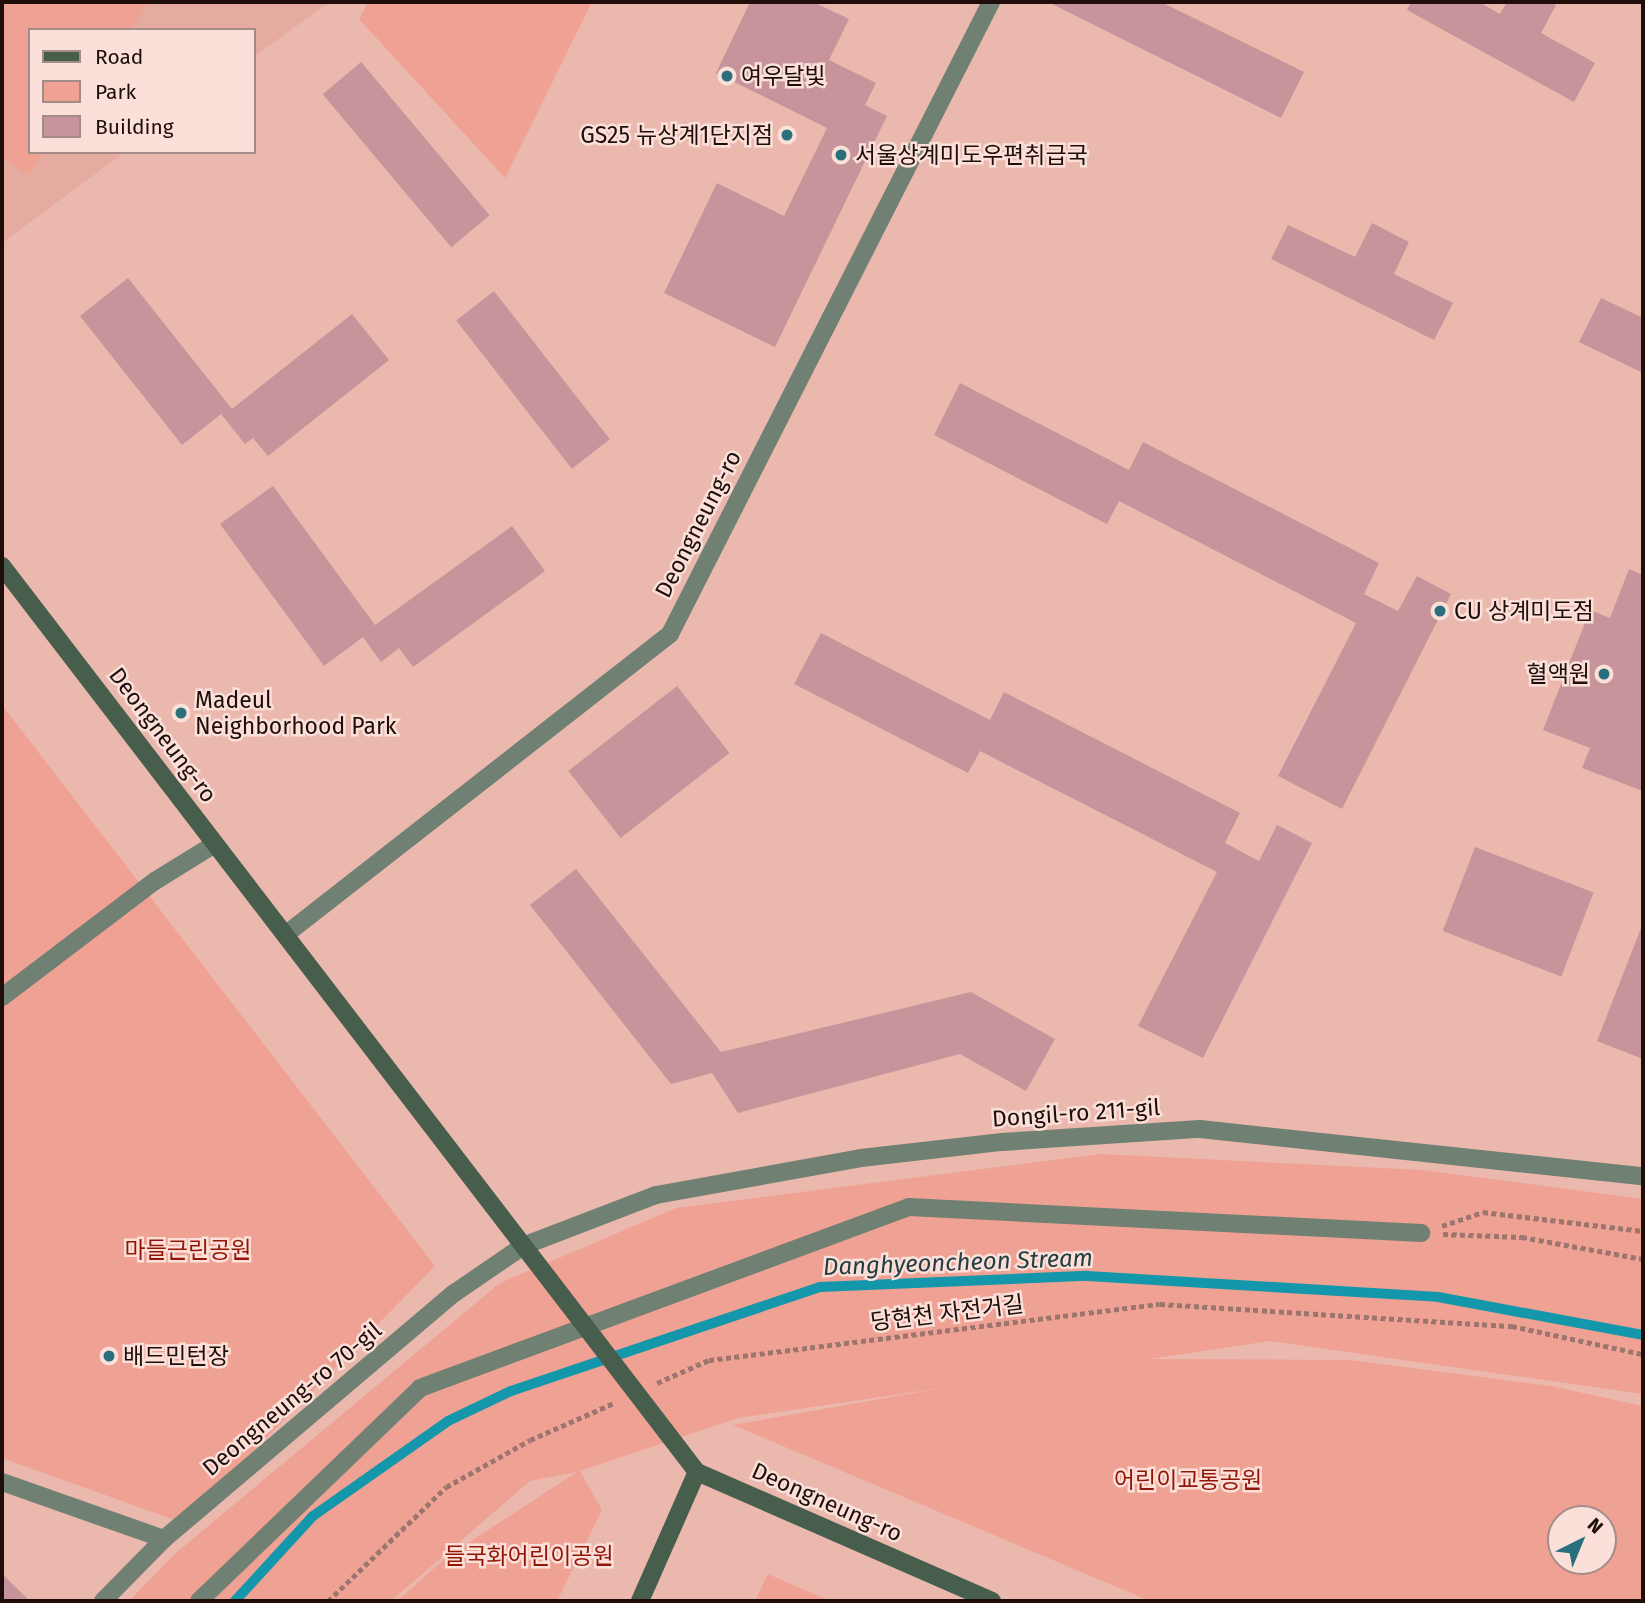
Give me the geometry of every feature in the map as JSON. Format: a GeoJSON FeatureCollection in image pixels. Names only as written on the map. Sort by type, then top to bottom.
{"type":"FeatureCollection","features":[{"type":"Feature","properties":{"kind":"main road","name":"Deongneung-ro"},"geometry":{"type":"LineString","coordinates":[[2,566],[696,1472],[992,1601]]}},
{"type":"Feature","properties":{"kind":"main road"},"geometry":{"type":"LineString","coordinates":[[640,1601],[696,1472]]}},
{"type":"Feature","properties":{"kind":"street","name":"Deongneung-ro"},"geometry":{"type":"LineString","coordinates":[[285,935],[670,634],[991,2]]}},
{"type":"Feature","properties":{"kind":"street"},"geometry":{"type":"LineString","coordinates":[[2,997],[155,881],[215,844]]}},
{"type":"Feature","properties":{"kind":"street","name":"Dongil-ro 211-gil"},"geometry":{"type":"LineString","coordinates":[[523,1246],[656,1195],[793,1170],[861,1158],[1002,1142],[1161,1132],[1214,1130],[1643,1176]]}},
{"type":"Feature","properties":{"kind":"street"},"geometry":{"type":"LineString","coordinates":[[199,1601],[420,1388],[909,1208],[1421,1233]]}},
{"type":"Feature","properties":{"kind":"street","name":"Deongneung-ro 70-gil"},"geometry":{"type":"LineString","coordinates":[[103,1601],[164,1539],[453,1294],[523,1246]]}},
{"type":"Feature","properties":{"kind":"street"},"geometry":{"type":"LineString","coordinates":[[2,1482],[164,1539]]}},
{"type":"Feature","properties":{"kind":"path"},"geometry":{"type":"LineString","coordinates":[[1421,1233],[1483,1212],[1643,1231]]}},
{"type":"Feature","properties":{"kind":"path"},"geometry":{"type":"LineString","coordinates":[[1421,1233],[1522,1237],[1643,1259]]}},
{"type":"Feature","properties":{"kind":"path","name":"당현천 자전거길"},"geometry":{"type":"LineString","coordinates":[[650,1387],[709,1360],[1160,1304],[1512,1325],[1643,1354]]}},
{"type":"Feature","properties":{"kind":"path"},"geometry":{"type":"LineString","coordinates":[[328,1601],[446,1487],[530,1440],[626,1398]]}},
{"type":"Feature","properties":{"kind":"shaded area"},"geometry":{"type":"Polygon","coordinates":[[[2,2],[329,2],[256,56],[256,28],[28,28],[28,154],[122,154],[2,243],[2,2]]]}},
{"type":"Feature","properties":{"kind":"green space"},"geometry":{"type":"Polygon","coordinates":[[[2,2],[149,2],[131,28],[28,28],[28,154],[43,154],[28,175],[2,157],[2,2]]]}},
{"type":"Feature","properties":{"kind":"green space"},"geometry":{"type":"Polygon","coordinates":[[[368,2],[592,2],[505,178],[359,19],[368,2]]]}},
{"type":"Feature","properties":{"kind":"green space","name":"마들근린공원"},"geometry":{"type":"Polygon","coordinates":[[[2,705],[435,1266],[183,1523],[2,1458],[2,705]]]}},
{"type":"Feature","properties":{"kind":"green space"},"geometry":{"type":"Polygon","coordinates":[[[1101,1154],[1423,1170],[1643,1199],[1643,1394],[1270,1341],[1150,1359],[1350,1360],[1551,1386],[1643,1406],[1643,1601],[1150,1601],[733,1425],[948,1387],[738,1418],[580,1471],[602,1510],[557,1601],[397,1601],[448,1556],[577,1472],[530,1481],[391,1601],[129,1601],[177,1552],[500,1283],[676,1208],[1101,1154]]]}},
{"type":"Feature","properties":{"kind":"green space"},"geometry":{"type":"Polygon","coordinates":[[[768,1574],[830,1601],[755,1601],[768,1574]]]}},
{"type":"Feature","properties":{"kind":"building","name":"서울상계미도우편취급국"},"geometry":{"type":"Polygon","coordinates":[[[750,2],[813,2],[849,19],[829,60],[876,83],[865,105],[887,116],[775,347],[664,293],[717,183],[784,216],[827,128],[716,73],[750,2]]]}},
{"type":"Feature","properties":{"kind":"building"},"geometry":{"type":"Polygon","coordinates":[[[1048,2],[1161,2],[1304,72],[1281,118],[1048,2]]]}},
{"type":"Feature","properties":{"kind":"building"},"geometry":{"type":"Polygon","coordinates":[[[1411,2],[1479,2],[1500,14],[1507,2],[1550,2],[1556,5],[1541,33],[1595,63],[1574,102],[1407,10],[1411,2]]]}},
{"type":"Feature","properties":{"kind":"building"},"geometry":{"type":"Polygon","coordinates":[[[361,62],[490,215],[451,247],[323,94],[361,62]]]}},
{"type":"Feature","properties":{"kind":"building"},"geometry":{"type":"Polygon","coordinates":[[[1372,223],[1409,242],[1394,274],[1453,303],[1434,340],[1271,259],[1288,225],[1355,257],[1372,223]]]}},
{"type":"Feature","properties":{"kind":"building"},"geometry":{"type":"Polygon","coordinates":[[[128,278],[232,409],[352,314],[389,360],[268,456],[253,438],[245,444],[221,414],[182,445],[80,316],[128,278]]]}},
{"type":"Feature","properties":{"kind":"building"},"geometry":{"type":"Polygon","coordinates":[[[494,291],[610,439],[572,469],[456,321],[494,291]]]}},
{"type":"Feature","properties":{"kind":"building"},"geometry":{"type":"Polygon","coordinates":[[[1601,298],[1643,318],[1643,373],[1579,342],[1601,298]]]}},
{"type":"Feature","properties":{"kind":"building"},"geometry":{"type":"Polygon","coordinates":[[[960,383],[1129,470],[1143,442],[1379,563],[1364,594],[1398,611],[1417,576],[1451,594],[1342,809],[1278,776],[1356,623],[1119,501],[1107,524],[934,435],[960,383]]]}},
{"type":"Feature","properties":{"kind":"building"},"geometry":{"type":"Polygon","coordinates":[[[273,486],[375,625],[512,526],[545,571],[413,667],[399,648],[381,662],[363,637],[324,666],[220,524],[273,486]]]}},
{"type":"Feature","properties":{"kind":"building","name":"혈액원"},"geometry":{"type":"Polygon","coordinates":[[[1629,569],[1643,575],[1643,791],[1582,768],[1590,748],[1543,730],[1590,610],[1610,618],[1629,569]]]}},
{"type":"Feature","properties":{"kind":"building"},"geometry":{"type":"Polygon","coordinates":[[[821,633],[990,720],[1004,692],[1240,813],[1225,843],[1259,861],[1277,825],[1312,843],[1203,1058],[1138,1026],[1217,872],[980,751],[968,773],[794,684],[821,633]]]}},
{"type":"Feature","properties":{"kind":"building"},"geometry":{"type":"Polygon","coordinates":[[[677,686],[729,753],[621,838],[568,771],[677,686]]]}},
{"type":"Feature","properties":{"kind":"building"},"geometry":{"type":"Polygon","coordinates":[[[1475,847],[1594,893],[1561,977],[1443,931],[1475,847]]]}},
{"type":"Feature","properties":{"kind":"building"},"geometry":{"type":"Polygon","coordinates":[[[576,869],[721,1052],[971,992],[1055,1039],[1026,1091],[960,1054],[738,1113],[712,1073],[671,1084],[530,905],[576,869]]]}},
{"type":"Feature","properties":{"kind":"building"},"geometry":{"type":"Polygon","coordinates":[[[1643,923],[1643,1059],[1597,1041],[1643,923]]]}},
{"type":"Feature","properties":{"kind":"building"},"geometry":{"type":"Polygon","coordinates":[[[2,1574],[30,1601],[2,1601],[2,1574]]]}},
{"type":"Feature","properties":{"kind":"waterway","name":"Danghyeoncheon Stream"},"geometry":{"type":"LineString","coordinates":[[235,1601],[313,1516],[448,1421],[511,1391],[820,1287],[1087,1276],[1438,1297],[1643,1335]]}},
{"type":"Feature","properties":{"kind":"place","name":"여우달빛"},"geometry":{"type":"Point","coordinates":[727,76]}},
{"type":"Feature","properties":{"kind":"place","name":"GS25 뉴상계1단지점"},"geometry":{"type":"Point","coordinates":[787,135]}},
{"type":"Feature","properties":{"kind":"place","name":"서울상계미도우편취급국"},"geometry":{"type":"Point","coordinates":[841,155]}},
{"type":"Feature","properties":{"kind":"place","name":"CU 상계미도점"},"geometry":{"type":"Point","coordinates":[1440,611]}},
{"type":"Feature","properties":{"kind":"place","name":"혈액원"},"geometry":{"type":"Point","coordinates":[1604,674]}},
{"type":"Feature","properties":{"kind":"place","name":"Madeul Neighborhood Park"},"geometry":{"type":"Point","coordinates":[181,713]}},
{"type":"Feature","properties":{"kind":"place","name":"배드민턴장"},"geometry":{"type":"Point","coordinates":[109,1356]}},
{"type":"Feature","properties":{"kind":"park label","name":"어린이교통공원"},"geometry":{"type":"Point","coordinates":[1188,1480]}},
{"type":"Feature","properties":{"kind":"park label","name":"들국화어린이공원"},"geometry":{"type":"Point","coordinates":[529,1556]}}]}
